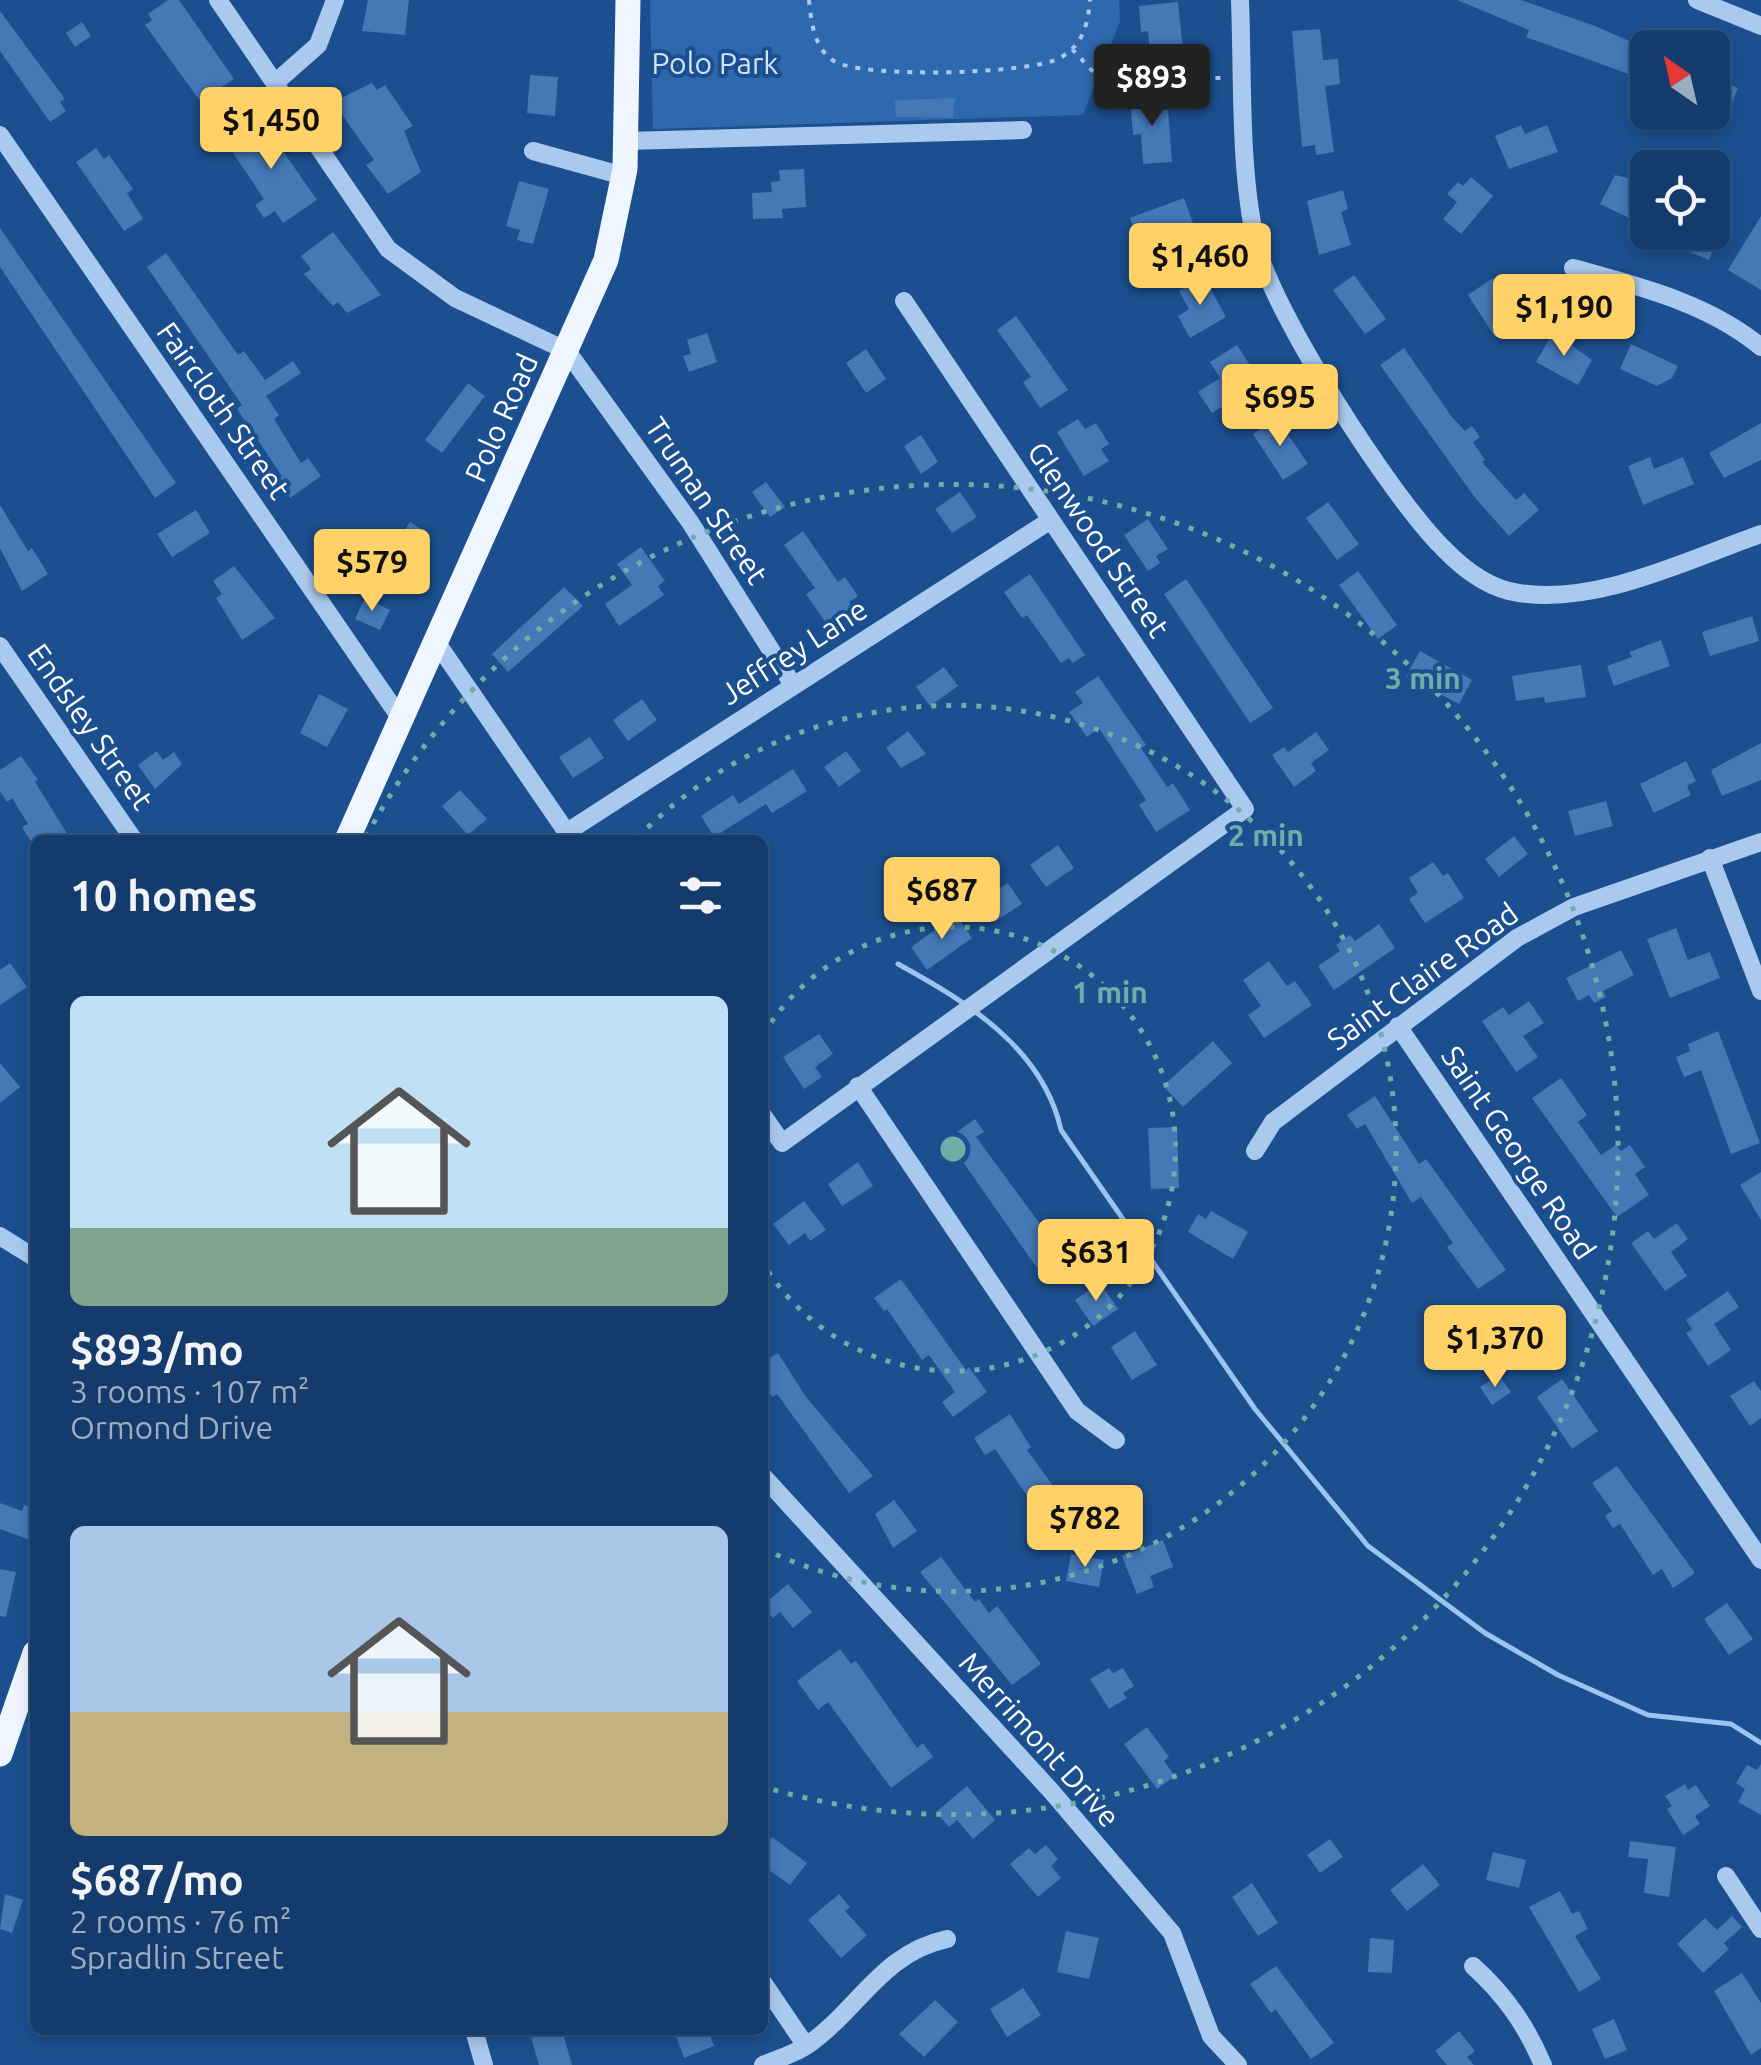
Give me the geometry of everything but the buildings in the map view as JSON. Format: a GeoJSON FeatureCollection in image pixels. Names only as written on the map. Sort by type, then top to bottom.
{"type":"FeatureCollection","features":[{"type":"Feature","properties":{"kind":"main road","name":"Polo Road"},"geometry":{"type":"LineString","coordinates":[[349,835],[606,260],[624,176],[627,141],[628,0]]}},
{"type":"Feature","properties":{"kind":"main road"},"geometry":{"type":"LineString","coordinates":[[0,1754],[30,1667]]}},
{"type":"Feature","properties":{"kind":"street"},"geometry":{"type":"LineString","coordinates":[[218,0],[388,249],[455,298],[567,351]]}},
{"type":"Feature","properties":{"kind":"street"},"geometry":{"type":"LineString","coordinates":[[276,82],[318,44],[332,18],[335,0]]}},
{"type":"Feature","properties":{"kind":"street"},"geometry":{"type":"LineString","coordinates":[[1240,0],[1250,203],[1267,276],[1370,451],[1418,520],[1466,569],[1487,583],[1518,593],[1569,594],[1761,534]]}},
{"type":"Feature","properties":{"kind":"street"},"geometry":{"type":"LineString","coordinates":[[1697,0],[1740,8],[1761,26]]}},
{"type":"Feature","properties":{"kind":"street"},"geometry":{"type":"LineString","coordinates":[[627,141],[1023,130]]}},
{"type":"Feature","properties":{"kind":"street","name":"Faircloth Street"},"geometry":{"type":"LineString","coordinates":[[0,135],[401,718]]}},
{"type":"Feature","properties":{"kind":"street"},"geometry":{"type":"LineString","coordinates":[[533,151],[624,176]]}},
{"type":"Feature","properties":{"kind":"street"},"geometry":{"type":"LineString","coordinates":[[1573,268],[1654,290],[1716,318],[1761,347]]}},
{"type":"Feature","properties":{"kind":"street","name":"Glenwood Street"},"geometry":{"type":"LineString","coordinates":[[858,1086],[1245,809],[904,301]]}},
{"type":"Feature","properties":{"kind":"street","name":"Truman Street"},"geometry":{"type":"LineString","coordinates":[[567,351],[690,522],[794,685]]}},
{"type":"Feature","properties":{"kind":"street","name":"Jeffrey Lane"},"geometry":{"type":"LineString","coordinates":[[571,835],[794,685],[1051,520]]}},
{"type":"Feature","properties":{"kind":"street"},"geometry":{"type":"LineString","coordinates":[[436,643],[569,835]]}},
{"type":"Feature","properties":{"kind":"street","name":"Endsley Street"},"geometry":{"type":"LineString","coordinates":[[0,646],[131,835]]}},
{"type":"Feature","properties":{"kind":"street","name":"Saint Claire Road"},"geometry":{"type":"LineString","coordinates":[[1255,1151],[1273,1122],[1517,938],[1574,907],[1761,842]]}},
{"type":"Feature","properties":{"kind":"street"},"geometry":{"type":"LineString","coordinates":[[1710,858],[1761,991]]}},
{"type":"Feature","properties":{"kind":"street","name":"Saint George Road"},"geometry":{"type":"LineString","coordinates":[[1398,1026],[1761,1560]]}},
{"type":"Feature","properties":{"kind":"street"},"geometry":{"type":"LineString","coordinates":[[768,1122],[782,1142],[858,1086],[1076,1411],[1116,1440]]}},
{"type":"Feature","properties":{"kind":"street"},"geometry":{"type":"LineString","coordinates":[[0,1236],[30,1255]]}},
{"type":"Feature","properties":{"kind":"street","name":"Merrimont Drive"},"geometry":{"type":"LineString","coordinates":[[768,1482],[1052,1792],[1172,1933],[1211,2036],[1238,2065]]}},
{"type":"Feature","properties":{"kind":"street"},"geometry":{"type":"LineString","coordinates":[[1726,1876],[1761,1928]]}},
{"type":"Feature","properties":{"kind":"street"},"geometry":{"type":"LineString","coordinates":[[763,2065],[806,2046],[899,1958],[921,1945],[947,1939]]}},
{"type":"Feature","properties":{"kind":"street"},"geometry":{"type":"LineString","coordinates":[[1473,1966],[1498,1988],[1523,2022],[1543,2065]]}},
{"type":"Feature","properties":{"kind":"street"},"geometry":{"type":"LineString","coordinates":[[768,1990],[806,2046]]}},
{"type":"Feature","properties":{"kind":"street"},"geometry":{"type":"LineString","coordinates":[[475,2035],[484,2065]]}},
{"type":"Feature","properties":{"kind":"path"},"geometry":{"type":"LineString","coordinates":[[809,0],[812,32],[832,60],[865,72],[951,72],[1058,60],[1082,41],[1090,0]]}},
{"type":"Feature","properties":{"kind":"path"},"geometry":{"type":"LineString","coordinates":[[1072,49],[1099,78],[1166,82],[1244,78]]}},
{"type":"Feature","properties":{"kind":"green space","name":"Polo Park"},"geometry":{"type":"Polygon","coordinates":[[[650,0],[1119,0],[1120,21],[1083,115],[653,129],[650,0]]]}},
{"type":"Feature","properties":{"kind":"waterway"},"geometry":{"type":"LineString","coordinates":[[898,964],[950,994],[999,1030],[1020,1051],[1052,1101],[1061,1130],[1255,1409],[1368,1546],[1485,1633],[1558,1675],[1648,1715],[1731,1724],[1761,1743]]}}]}
